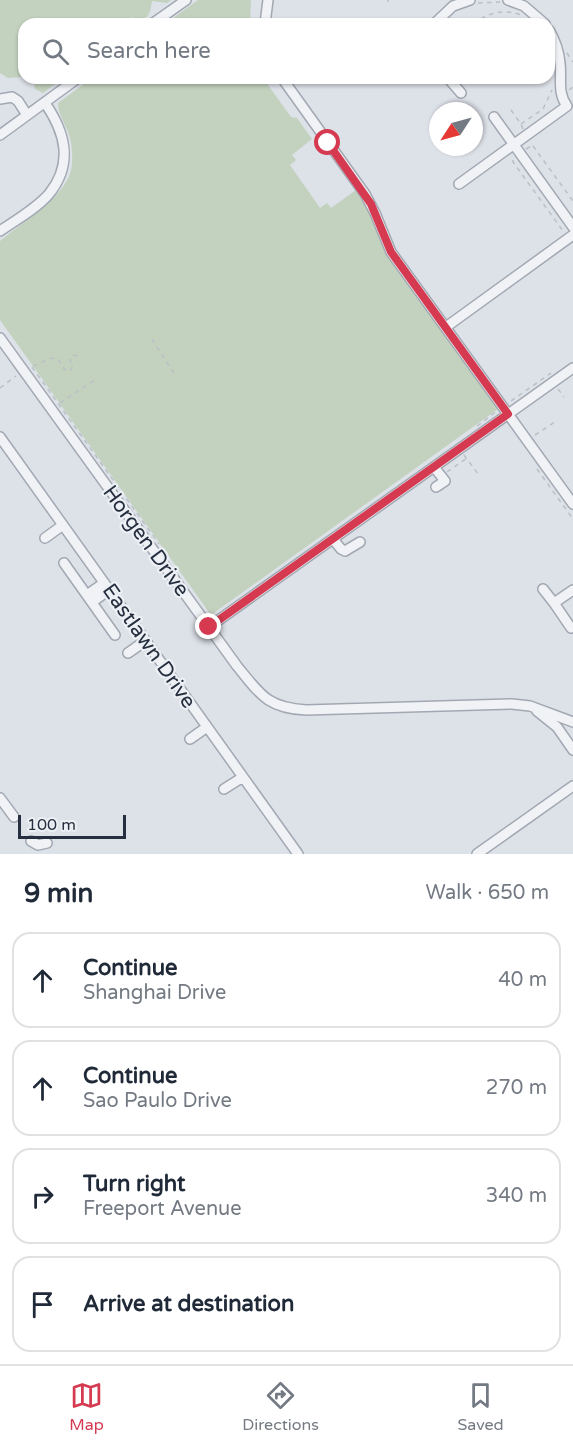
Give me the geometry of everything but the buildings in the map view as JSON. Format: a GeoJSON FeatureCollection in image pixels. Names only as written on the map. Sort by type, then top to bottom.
{"type":"FeatureCollection","features":[{"type":"Feature","properties":{"kind":"street"},"geometry":{"type":"LineString","coordinates":[[160,18],[186,0]]}},
{"type":"Feature","properties":{"kind":"street"},"geometry":{"type":"LineString","coordinates":[[266,18],[268,0]]}},
{"type":"Feature","properties":{"kind":"street"},"geometry":{"type":"LineString","coordinates":[[438,18],[453,6],[470,0]]}},
{"type":"Feature","properties":{"kind":"street"},"geometry":{"type":"LineString","coordinates":[[508,0],[524,6],[538,18]]}},
{"type":"Feature","properties":{"kind":"street"},"geometry":{"type":"LineString","coordinates":[[459,184],[567,106],[560,87],[561,71],[555,45]]}},
{"type":"Feature","properties":{"kind":"street"},"geometry":{"type":"LineString","coordinates":[[0,135],[70,84]]}},
{"type":"Feature","properties":{"kind":"street"},"geometry":{"type":"LineString","coordinates":[[286,84],[371,204],[391,252],[572,502]]}},
{"type":"Feature","properties":{"kind":"street"},"geometry":{"type":"LineString","coordinates":[[453,84],[461,93]]}},
{"type":"Feature","properties":{"kind":"street"},"geometry":{"type":"LineString","coordinates":[[0,99],[12,97],[18,101],[27,115]]}},
{"type":"Feature","properties":{"kind":"street"},"geometry":{"type":"LineString","coordinates":[[0,231],[49,194],[62,169],[65,149],[62,131],[45,103]]}},
{"type":"Feature","properties":{"kind":"street"},"geometry":{"type":"LineString","coordinates":[[494,117],[573,227]]}},
{"type":"Feature","properties":{"kind":"street"},"geometry":{"type":"LineString","coordinates":[[446,327],[571,237]]}},
{"type":"Feature","properties":{"kind":"street","name":"Horgen Drive"},"geometry":{"type":"LineString","coordinates":[[0,338],[260,694],[284,709],[355,710],[512,704],[530,706],[573,722]]}},
{"type":"Feature","properties":{"kind":"street"},"geometry":{"type":"LineString","coordinates":[[209,627],[573,368]]}},
{"type":"Feature","properties":{"kind":"street","name":"Eastlawn Drive"},"geometry":{"type":"LineString","coordinates":[[1,440],[298,854]]}},
{"type":"Feature","properties":{"kind":"street"},"geometry":{"type":"LineString","coordinates":[[434,467],[444,482],[436,487]]}},
{"type":"Feature","properties":{"kind":"street"},"geometry":{"type":"LineString","coordinates":[[45,538],[63,525]]}},
{"type":"Feature","properties":{"kind":"street"},"geometry":{"type":"LineString","coordinates":[[333,539],[345,551],[360,542]]}},
{"type":"Feature","properties":{"kind":"street"},"geometry":{"type":"LineString","coordinates":[[64,563],[115,635]]}},
{"type":"Feature","properties":{"kind":"street"},"geometry":{"type":"LineString","coordinates":[[89,599],[107,586]]}},
{"type":"Feature","properties":{"kind":"street"},"geometry":{"type":"LineString","coordinates":[[543,589],[571,628]]}},
{"type":"Feature","properties":{"kind":"street"},"geometry":{"type":"LineString","coordinates":[[554,603],[573,590]]}},
{"type":"Feature","properties":{"kind":"street"},"geometry":{"type":"LineString","coordinates":[[128,653],[145,641]]}},
{"type":"Feature","properties":{"kind":"street"},"geometry":{"type":"LineString","coordinates":[[530,706],[556,727],[573,750]]}},
{"type":"Feature","properties":{"kind":"street"},"geometry":{"type":"LineString","coordinates":[[190,740],[207,727]]}},
{"type":"Feature","properties":{"kind":"street"},"geometry":{"type":"LineString","coordinates":[[224,789],[243,777]]}},
{"type":"Feature","properties":{"kind":"street"},"geometry":{"type":"LineString","coordinates":[[477,854],[573,786]]}},
{"type":"Feature","properties":{"kind":"street"},"geometry":{"type":"LineString","coordinates":[[0,798],[14,817]]}},
{"type":"Feature","properties":{"kind":"street"},"geometry":{"type":"LineString","coordinates":[[31,841],[45,844],[49,854]]}},
{"type":"Feature","properties":{"kind":"path"},"geometry":{"type":"LineString","coordinates":[[482,18],[504,12],[525,17]]}},
{"type":"Feature","properties":{"kind":"path"},"geometry":{"type":"LineString","coordinates":[[562,52],[566,53],[573,62]]}},
{"type":"Feature","properties":{"kind":"path"},"geometry":{"type":"LineString","coordinates":[[521,124],[543,109],[555,85]]}},
{"type":"Feature","properties":{"kind":"path"},"geometry":{"type":"LineString","coordinates":[[571,88],[573,92]]}},
{"type":"Feature","properties":{"kind":"path"},"geometry":{"type":"LineString","coordinates":[[511,110],[573,201]]}},
{"type":"Feature","properties":{"kind":"path"},"geometry":{"type":"LineString","coordinates":[[513,162],[571,237]]}},
{"type":"Feature","properties":{"kind":"path"},"geometry":{"type":"LineString","coordinates":[[152,339],[176,375]]}},
{"type":"Feature","properties":{"kind":"path"},"geometry":{"type":"LineString","coordinates":[[78,356],[73,355],[70,360],[73,366],[70,371],[64,369],[59,360],[51,358],[32,367],[160,545]]}},
{"type":"Feature","properties":{"kind":"path"},"geometry":{"type":"LineString","coordinates":[[0,388],[24,372]]}},
{"type":"Feature","properties":{"kind":"path"},"geometry":{"type":"LineString","coordinates":[[59,404],[96,379]]}},
{"type":"Feature","properties":{"kind":"path"},"geometry":{"type":"LineString","coordinates":[[527,440],[555,422]]}},
{"type":"Feature","properties":{"kind":"path"},"geometry":{"type":"LineString","coordinates":[[460,449],[478,474]]}},
{"type":"Feature","properties":{"kind":"path"},"geometry":{"type":"LineString","coordinates":[[444,474],[466,458]]}},
{"type":"Feature","properties":{"kind":"green space"},"geometry":{"type":"Polygon","coordinates":[[[0,0],[171,0],[167,3],[152,1],[150,11],[144,18],[18,18],[18,77],[8,78],[0,73],[0,0]]]}},
{"type":"Feature","properties":{"kind":"green space"},"geometry":{"type":"Polygon","coordinates":[[[198,0],[251,0],[250,18],[173,18],[198,0]]]}},
{"type":"Feature","properties":{"kind":"green space"},"geometry":{"type":"Polygon","coordinates":[[[34,84],[55,84],[43,93],[35,89],[34,84]]]}},
{"type":"Feature","properties":{"kind":"green space"},"geometry":{"type":"Polygon","coordinates":[[[84,84],[267,84],[291,117],[297,118],[312,139],[292,155],[296,160],[290,165],[320,208],[327,203],[331,208],[356,190],[367,208],[385,252],[498,409],[211,615],[0,320],[0,241],[61,190],[71,170],[71,142],[58,103],[84,84]]]}},
{"type":"Feature","properties":{"kind":"route"},"geometry":{"type":"LineString","coordinates":[[209,627],[508,414],[391,252],[371,204],[328,143]]}}]}
